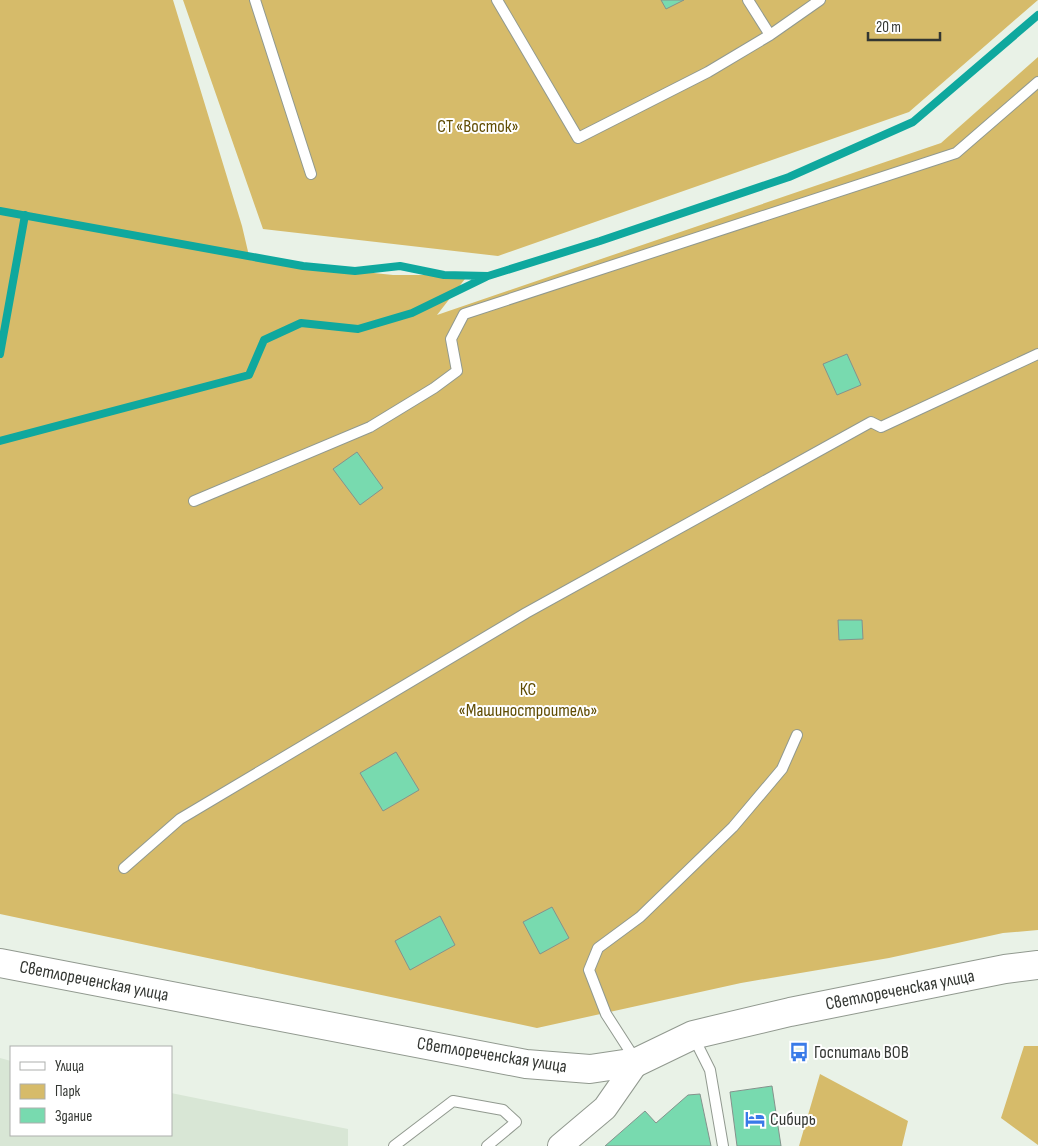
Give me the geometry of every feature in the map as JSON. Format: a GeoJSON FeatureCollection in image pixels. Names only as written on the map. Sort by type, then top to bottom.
{"type":"FeatureCollection","features":[{"type":"Feature","properties":{"kind":"main road","name":"Светлореченская улица"},"geometry":{"type":"LineString","coordinates":[[0,963],[526,1064],[590,1069],[637,1062],[693,1035],[790,1012],[1005,969],[1038,965]]}},
{"type":"Feature","properties":{"kind":"street"},"geometry":{"type":"LineString","coordinates":[[561,1146],[606,1108],[637,1062]]}},
{"type":"Feature","properties":{"kind":"lane"},"geometry":{"type":"LineString","coordinates":[[255,0],[311,174]]}},
{"type":"Feature","properties":{"kind":"lane"},"geometry":{"type":"LineString","coordinates":[[497,0],[578,138],[708,72],[770,36],[820,0]]}},
{"type":"Feature","properties":{"kind":"lane"},"geometry":{"type":"LineString","coordinates":[[748,0],[770,36]]}},
{"type":"Feature","properties":{"kind":"lane"},"geometry":{"type":"LineString","coordinates":[[194,501],[370,427],[434,388],[457,370],[451,339],[464,314],[956,153],[1038,82]]}},
{"type":"Feature","properties":{"kind":"lane"},"geometry":{"type":"LineString","coordinates":[[124,868],[180,819],[535,608],[871,422],[881,427],[1038,354]]}},
{"type":"Feature","properties":{"kind":"lane"},"geometry":{"type":"LineString","coordinates":[[637,1062],[606,1014],[589,970],[598,948],[640,917],[734,827],[782,769],[797,736]]}},
{"type":"Feature","properties":{"kind":"lane"},"geometry":{"type":"LineString","coordinates":[[693,1035],[710,1070],[723,1146]]}},
{"type":"Feature","properties":{"kind":"lane"},"geometry":{"type":"LineString","coordinates":[[394,1146],[453,1102],[503,1110],[516,1122],[487,1146]]}},
{"type":"Feature","properties":{"kind":"shaded area"},"geometry":{"type":"Polygon","coordinates":[[[0,1058],[10,1061],[10,1136],[172,1136],[172,1093],[348,1129],[348,1146],[0,1146],[0,1058]]]}},
{"type":"Feature","properties":{"kind":"green space","name":"КС «Машиностроитель»"},"geometry":{"type":"Polygon","coordinates":[[[0,0],[173,0],[242,226],[250,260],[393,275],[468,275],[437,315],[941,143],[1038,57],[1038,930],[1003,933],[889,958],[741,983],[537,1028],[0,914],[0,0]]]}},
{"type":"Feature","properties":{"kind":"green space","name":"СТ «Восток»"},"geometry":{"type":"Polygon","coordinates":[[[183,0],[1038,0],[909,112],[498,256],[263,229],[183,0]]]}},
{"type":"Feature","properties":{"kind":"green space"},"geometry":{"type":"Polygon","coordinates":[[[1024,1046],[1038,1046],[1038,1145],[1001,1118],[1024,1046]]]}},
{"type":"Feature","properties":{"kind":"green space"},"geometry":{"type":"Polygon","coordinates":[[[820,1074],[908,1121],[902,1146],[799,1146],[820,1074]]]}},
{"type":"Feature","properties":{"kind":"building"},"geometry":{"type":"Polygon","coordinates":[[[661,0],[684,0],[666,9],[661,0]]]}},
{"type":"Feature","properties":{"kind":"building"},"geometry":{"type":"Polygon","coordinates":[[[847,354],[861,385],[837,395],[823,364],[847,354]]]}},
{"type":"Feature","properties":{"kind":"building"},"geometry":{"type":"Polygon","coordinates":[[[357,452],[383,488],[360,505],[333,469],[357,452]]]}},
{"type":"Feature","properties":{"kind":"building"},"geometry":{"type":"Polygon","coordinates":[[[838,620],[862,620],[863,639],[839,640],[838,620]]]}},
{"type":"Feature","properties":{"kind":"building"},"geometry":{"type":"Polygon","coordinates":[[[396,752],[419,790],[383,811],[360,773],[396,752]]]}},
{"type":"Feature","properties":{"kind":"building"},"geometry":{"type":"Polygon","coordinates":[[[552,907],[569,938],[540,954],[523,922],[552,907]]]}},
{"type":"Feature","properties":{"kind":"building"},"geometry":{"type":"Polygon","coordinates":[[[440,916],[455,945],[410,970],[395,941],[440,916]]]}},
{"type":"Feature","properties":{"kind":"building","name":"Сибирь"},"geometry":{"type":"Polygon","coordinates":[[[772,1086],[781,1146],[737,1146],[730,1092],[772,1086]]]}},
{"type":"Feature","properties":{"kind":"building"},"geometry":{"type":"Polygon","coordinates":[[[700,1094],[711,1146],[605,1146],[645,1111],[656,1123],[688,1095],[700,1094]]]}},
{"type":"Feature","properties":{"kind":"waterway"},"geometry":{"type":"LineString","coordinates":[[0,211],[303,266],[355,271],[400,266],[444,275],[488,276],[600,241],[789,177],[913,122],[1038,15]]}},
{"type":"Feature","properties":{"kind":"waterway"},"geometry":{"type":"LineString","coordinates":[[0,354],[25,215]]}},
{"type":"Feature","properties":{"kind":"waterway"},"geometry":{"type":"LineString","coordinates":[[0,441],[249,375],[264,340],[301,323],[358,329],[412,313],[486,277]]}},
{"type":"Feature","properties":{"kind":"place","name":"Госпиталь ВОВ"},"geometry":{"type":"Point","coordinates":[799,1052]}},
{"type":"Feature","properties":{"kind":"place","name":"Сибирь"},"geometry":{"type":"Point","coordinates":[755,1119]}}]}
